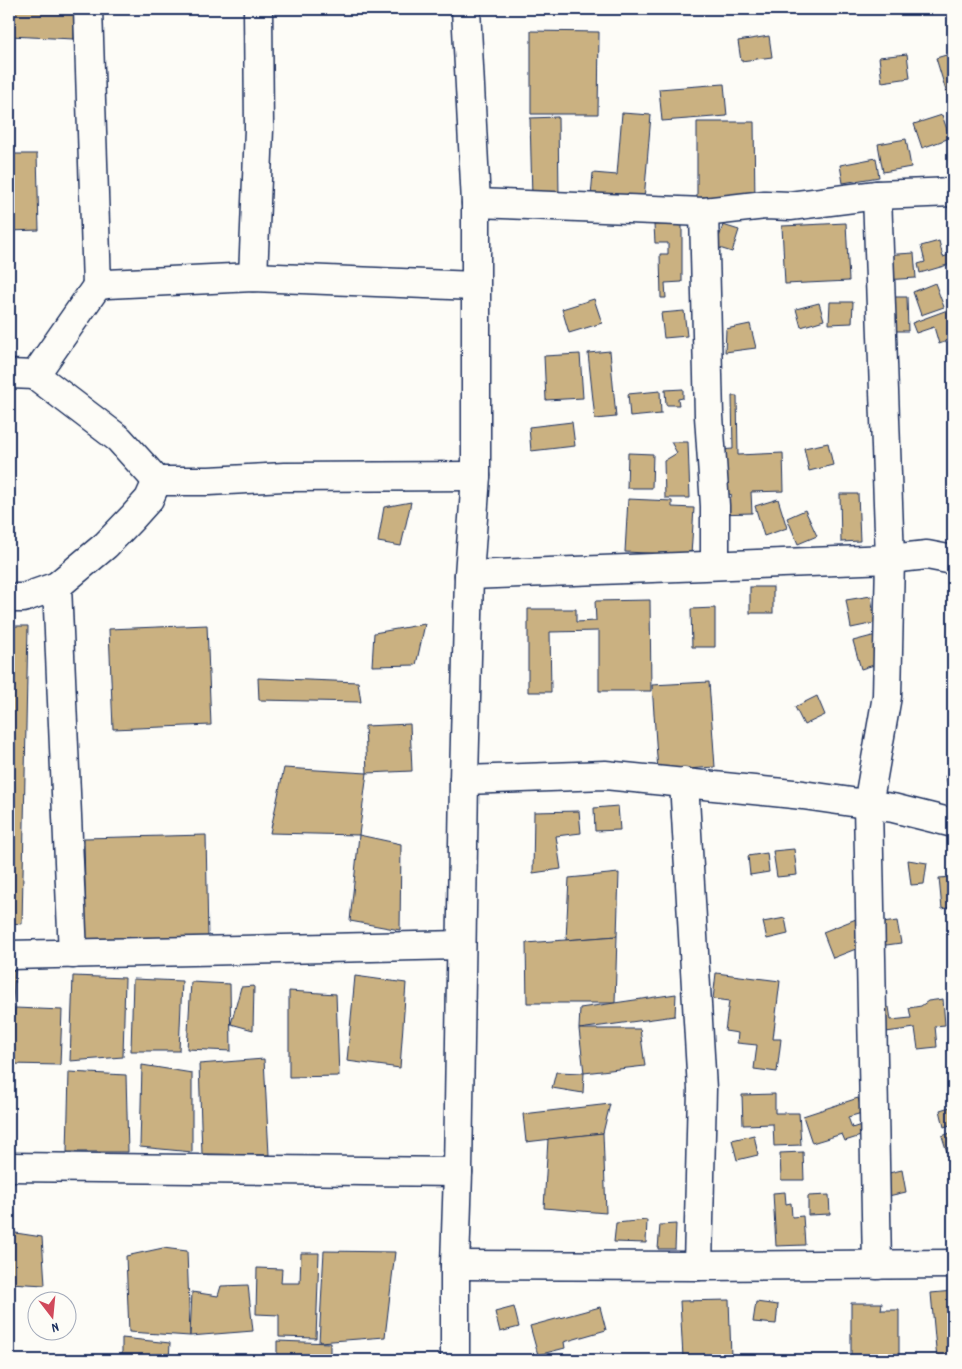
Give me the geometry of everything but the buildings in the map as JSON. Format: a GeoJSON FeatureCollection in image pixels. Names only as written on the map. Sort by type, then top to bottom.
{"type":"FeatureCollection","features":[{"type":"Feature","properties":{"kind":"street"},"geometry":{"type":"LineString","coordinates":[[88,9],[96,286]]}},
{"type":"Feature","properties":{"kind":"street"},"geometry":{"type":"LineString","coordinates":[[253,277],[259,129],[258,9]]}},
{"type":"Feature","properties":{"kind":"street"},"geometry":{"type":"LineString","coordinates":[[455,1360],[464,780],[469,575],[476,476],[476,203],[466,9]]}},
{"type":"Feature","properties":{"kind":"street"},"geometry":{"type":"LineString","coordinates":[[476,203],[704,212],[765,205],[790,206],[877,195],[953,192]]}},
{"type":"Feature","properties":{"kind":"street"},"geometry":{"type":"LineString","coordinates":[[877,195],[890,559],[887,696],[868,805],[877,1265]]}},
{"type":"Feature","properties":{"kind":"street"},"geometry":{"type":"LineString","coordinates":[[704,212],[709,416],[715,506],[715,564]]}},
{"type":"Feature","properties":{"kind":"street"},"geometry":{"type":"LineString","coordinates":[[475,286],[253,277],[96,286],[22,374],[119,439],[157,481],[209,481],[284,477],[476,476]]}},
{"type":"Feature","properties":{"kind":"street"},"geometry":{"type":"LineString","coordinates":[[9,598],[23,598],[57,586],[106,545],[132,518],[149,498],[157,481]]}},
{"type":"Feature","properties":{"kind":"street"},"geometry":{"type":"LineString","coordinates":[[469,575],[715,564],[890,559],[927,555],[953,560]]}},
{"type":"Feature","properties":{"kind":"street"},"geometry":{"type":"LineString","coordinates":[[57,586],[73,954]]}},
{"type":"Feature","properties":{"kind":"street"},"geometry":{"type":"LineString","coordinates":[[464,780],[605,775],[803,795],[893,808],[953,823]]}},
{"type":"Feature","properties":{"kind":"street"},"geometry":{"type":"LineString","coordinates":[[684,782],[702,1089],[698,1266]]}},
{"type":"Feature","properties":{"kind":"street"},"geometry":{"type":"LineString","coordinates":[[9,955],[461,945]]}},
{"type":"Feature","properties":{"kind":"street"},"geometry":{"type":"LineString","coordinates":[[9,1167],[458,1172]]}},
{"type":"Feature","properties":{"kind":"street"},"geometry":{"type":"LineString","coordinates":[[455,1265],[953,1264]]}}]}
